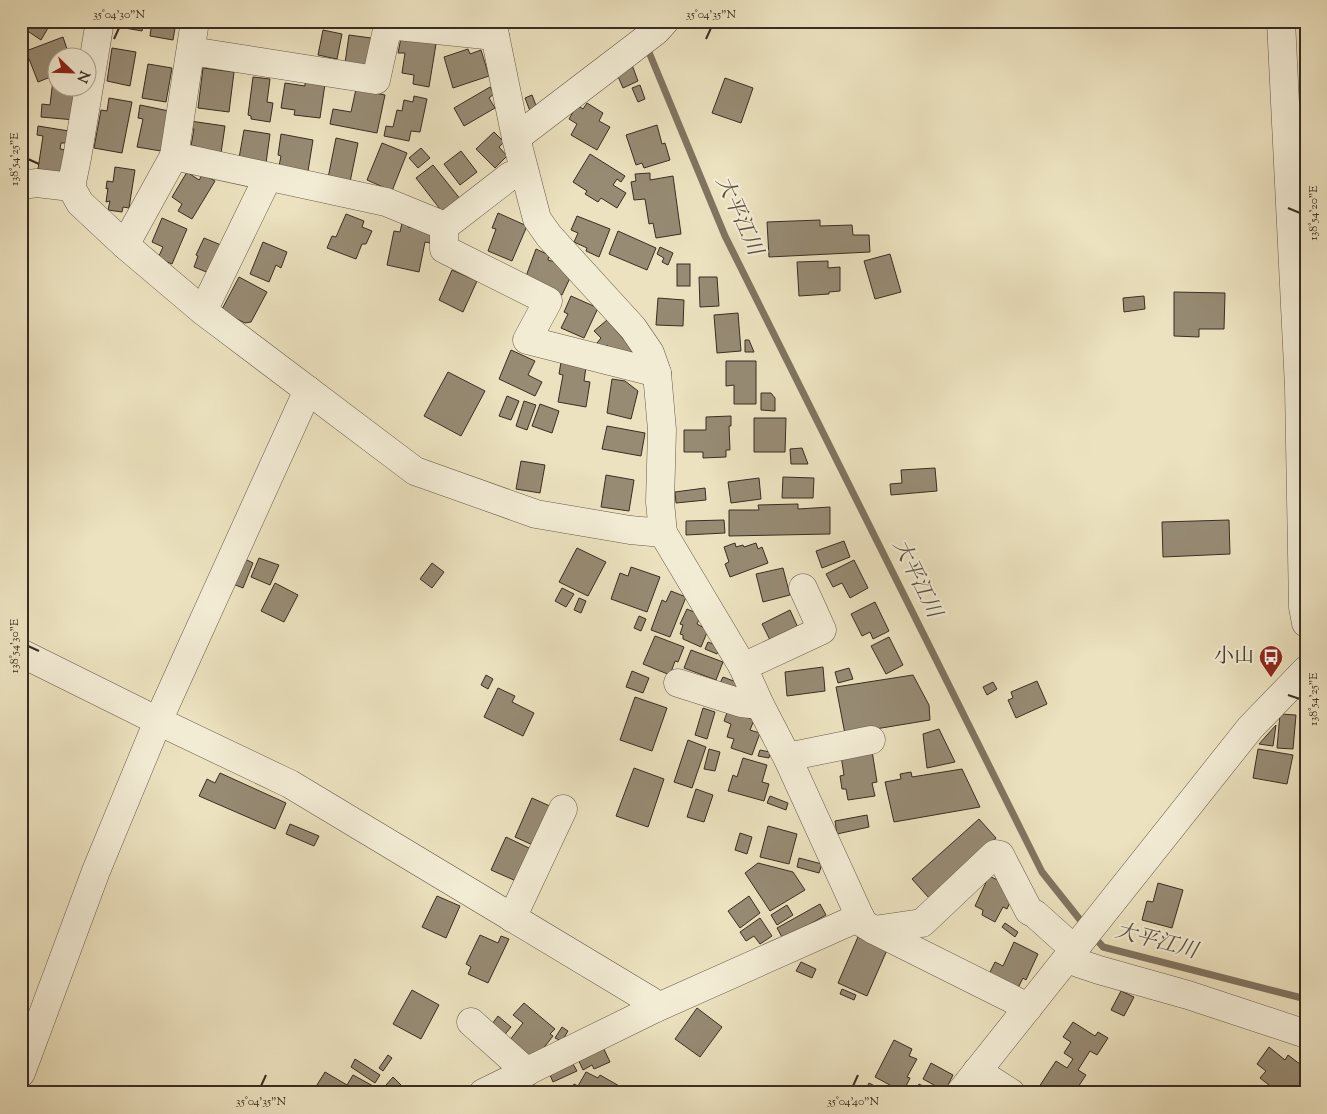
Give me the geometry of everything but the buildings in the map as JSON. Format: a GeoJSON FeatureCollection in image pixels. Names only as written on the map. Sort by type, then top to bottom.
{"type":"FeatureCollection","features":[{"type":"Feature","properties":{"kind":"street"},"geometry":{"type":"LineString","coordinates":[[100,21],[71,187],[80,202],[125,245],[203,311],[415,470],[536,514],[630,530],[663,533]]}},
{"type":"Feature","properties":{"kind":"street"},"geometry":{"type":"LineString","coordinates":[[125,245],[174,156],[195,21]]}},
{"type":"Feature","properties":{"kind":"street"},"geometry":{"type":"LineString","coordinates":[[1281,21],[1300,311],[1299,387],[1303,607],[1306,624]]}},
{"type":"Feature","properties":{"kind":"street"},"geometry":{"type":"LineString","coordinates":[[191,51],[376,80],[388,25],[493,28],[516,138],[537,219],[549,236],[633,328],[650,353],[657,373],[662,430],[660,502],[663,533],[743,667],[867,924],[1028,1008]]}},
{"type":"Feature","properties":{"kind":"street"},"geometry":{"type":"LineString","coordinates":[[516,138],[660,26]]}},
{"type":"Feature","properties":{"kind":"street"},"geometry":{"type":"LineString","coordinates":[[174,156],[386,202],[444,227]]}},
{"type":"Feature","properties":{"kind":"street"},"geometry":{"type":"LineString","coordinates":[[444,227],[510,176],[524,171]]}},
{"type":"Feature","properties":{"kind":"street"},"geometry":{"type":"LineString","coordinates":[[203,311],[268,177]]}},
{"type":"Feature","properties":{"kind":"street"},"geometry":{"type":"LineString","coordinates":[[21,185],[36,183],[71,187]]}},
{"type":"Feature","properties":{"kind":"street"},"geometry":{"type":"LineString","coordinates":[[444,227],[444,249],[548,301],[527,340],[657,373]]}},
{"type":"Feature","properties":{"kind":"street"},"geometry":{"type":"LineString","coordinates":[[21,1073],[96,871],[158,721],[308,390]]}},
{"type":"Feature","properties":{"kind":"street"},"geometry":{"type":"LineString","coordinates":[[743,667],[822,630],[803,588]]}},
{"type":"Feature","properties":{"kind":"street"},"geometry":{"type":"LineString","coordinates":[[21,653],[290,784],[651,1002],[656,1008]]}},
{"type":"Feature","properties":{"kind":"street"},"geometry":{"type":"LineString","coordinates":[[960,1093],[1250,728],[1306,670]]}},
{"type":"Feature","properties":{"kind":"street"},"geometry":{"type":"LineString","coordinates":[[678,683],[741,703],[760,705]]}},
{"type":"Feature","properties":{"kind":"street"},"geometry":{"type":"LineString","coordinates":[[786,756],[871,740]]}},
{"type":"Feature","properties":{"kind":"street"},"geometry":{"type":"LineString","coordinates":[[512,918],[563,809]]}},
{"type":"Feature","properties":{"kind":"street"},"geometry":{"type":"LineString","coordinates":[[483,1093],[656,1008],[867,924],[922,923],[995,854],[1000,855],[1029,911],[1075,948],[1078,963],[1188,995],[1306,1034]]}},
{"type":"Feature","properties":{"kind":"street"},"geometry":{"type":"LineString","coordinates":[[471,1022],[527,1072]]}},
{"type":"Feature","properties":{"kind":"street"},"geometry":{"type":"LineString","coordinates":[[977,1071],[1011,1093]]}},
{"type":"Feature","properties":{"kind":"waterway","name":"大平江川"},"geometry":{"type":"LineString","coordinates":[[636,21],[642,35]]}},
{"type":"Feature","properties":{"kind":"waterway","name":"大平江川"},"geometry":{"type":"LineString","coordinates":[[646,45],[725,236],[1042,872],[1085,926]]}},
{"type":"Feature","properties":{"kind":"waterway","name":"大平江川"},"geometry":{"type":"LineString","coordinates":[[1092,934],[1103,947],[1306,999]]}},
{"type":"Feature","properties":{"kind":"place","name":"小山"},"geometry":{"type":"Point","coordinates":[1271,678]}}]}
